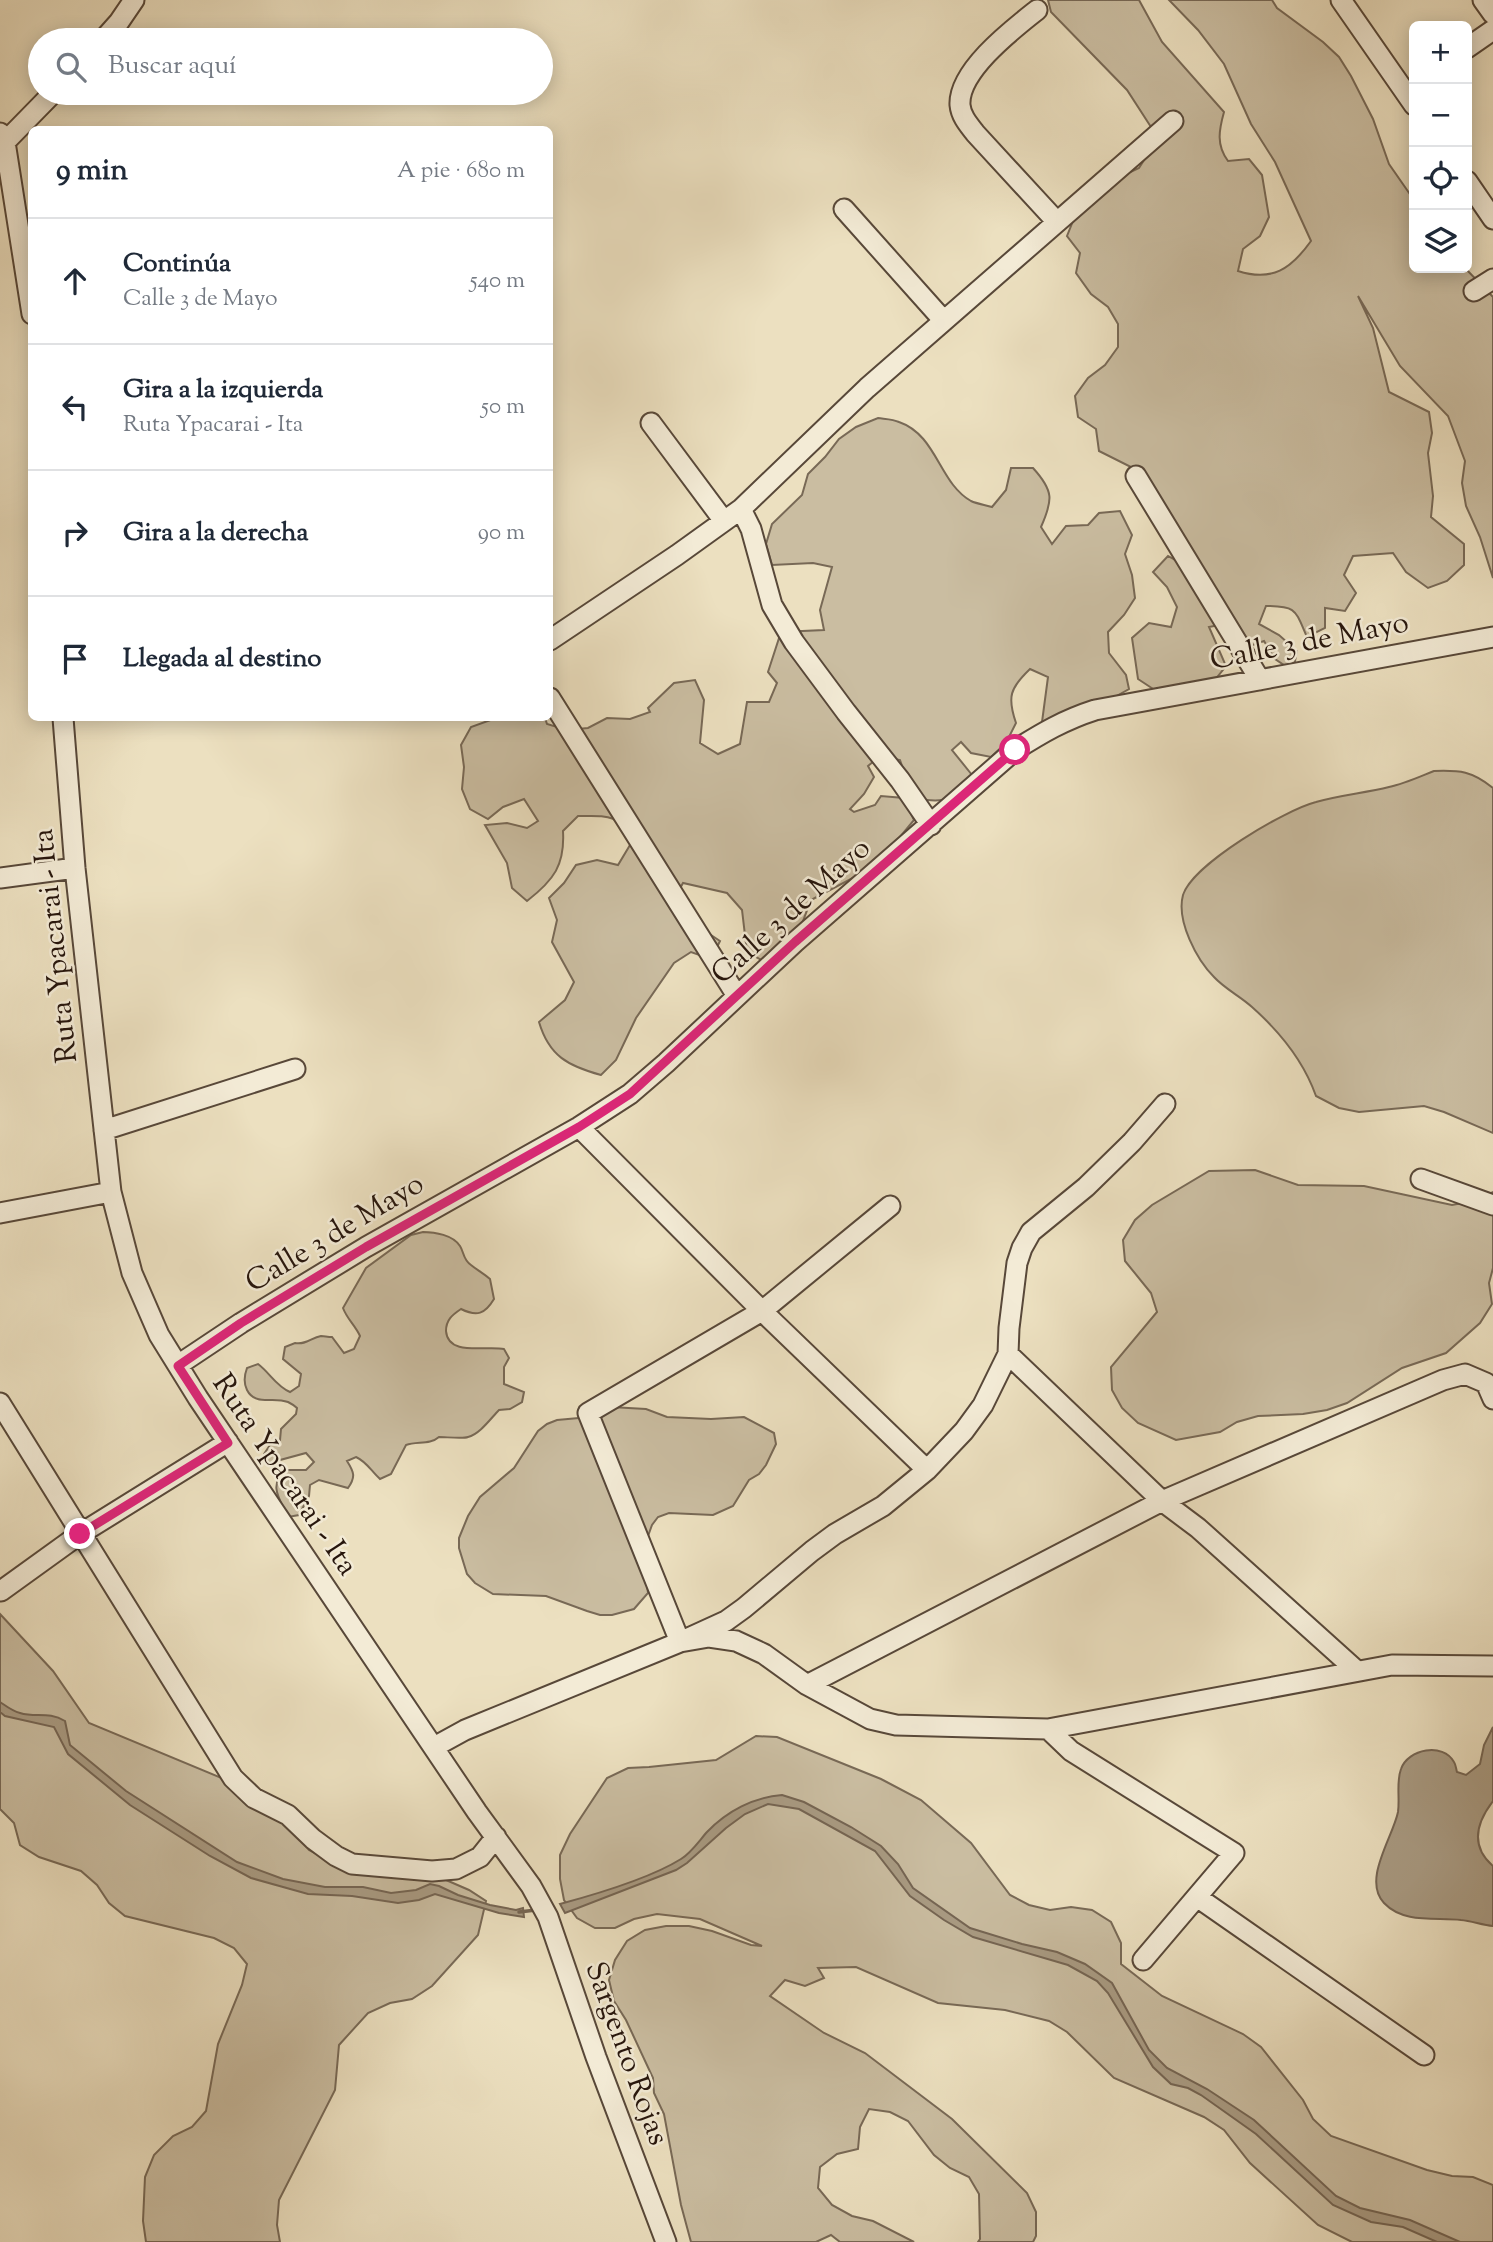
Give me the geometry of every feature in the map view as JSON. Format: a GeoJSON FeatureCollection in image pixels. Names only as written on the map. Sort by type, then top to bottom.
{"type":"FeatureCollection","features":[{"type":"Feature","properties":{"kind":"street"},"geometry":{"type":"LineString","coordinates":[[114,28],[134,0]]}},
{"type":"Feature","properties":{"kind":"street"},"geometry":{"type":"LineString","coordinates":[[1341,0],[1409,91]]}},
{"type":"Feature","properties":{"kind":"street"},"geometry":{"type":"LineString","coordinates":[[1483,0],[1493,14]]}},
{"type":"Feature","properties":{"kind":"street"},"geometry":{"type":"LineString","coordinates":[[1037,10],[1014,28],[976,66],[961,94],[960,106],[963,117],[975,133],[1057,222]]}},
{"type":"Feature","properties":{"kind":"street"},"geometry":{"type":"LineString","coordinates":[[1472,45],[1493,30]]}},
{"type":"Feature","properties":{"kind":"street"},"geometry":{"type":"LineString","coordinates":[[28,291],[2,138],[39,105]]}},
{"type":"Feature","properties":{"kind":"street"},"geometry":{"type":"LineString","coordinates":[[553,638],[741,509],[867,388],[1173,121]]}},
{"type":"Feature","properties":{"kind":"street"},"geometry":{"type":"LineString","coordinates":[[1472,188],[1493,219]]}},
{"type":"Feature","properties":{"kind":"street"},"geometry":{"type":"LineString","coordinates":[[844,209],[944,321]]}},
{"type":"Feature","properties":{"kind":"street"},"geometry":{"type":"LineString","coordinates":[[1474,291],[1493,279]]}},
{"type":"Feature","properties":{"kind":"street"},"geometry":{"type":"LineString","coordinates":[[651,423],[724,521]]}},
{"type":"Feature","properties":{"kind":"street"},"geometry":{"type":"LineString","coordinates":[[1136,476],[1260,680]]}},
{"type":"Feature","properties":{"kind":"street"},"geometry":{"type":"LineString","coordinates":[[741,509],[751,529],[772,605],[794,642],[900,780],[931,825]]}},
{"type":"Feature","properties":{"kind":"street","name":"Calle 3 de Mayo"},"geometry":{"type":"LineString","coordinates":[[178,1366],[241,1323],[366,1247],[579,1127],[630,1094],[795,942],[1015,750],[1067,719],[1095,710],[1493,637]]}},
{"type":"Feature","properties":{"kind":"street"},"geometry":{"type":"LineString","coordinates":[[553,703],[737,996]]}},
{"type":"Feature","properties":{"kind":"street","name":"Ruta Ypacarai - Ita"},"geometry":{"type":"LineString","coordinates":[[63,721],[75,868],[111,1192],[132,1273],[159,1335],[228,1443],[531,1886]]}},
{"type":"Feature","properties":{"kind":"street"},"geometry":{"type":"LineString","coordinates":[[0,878],[75,868]]}},
{"type":"Feature","properties":{"kind":"street"},"geometry":{"type":"LineString","coordinates":[[104,1130],[295,1069]]}},
{"type":"Feature","properties":{"kind":"street"},"geometry":{"type":"LineString","coordinates":[[434,1746],[465,1730],[726,1621],[812,1550],[883,1506],[927,1469],[964,1431],[983,1405],[1008,1353],[1017,1263],[1031,1232],[1086,1187],[1132,1142],[1165,1104]]}},
{"type":"Feature","properties":{"kind":"street"},"geometry":{"type":"LineString","coordinates":[[579,1127],[762,1311],[927,1469]]}},
{"type":"Feature","properties":{"kind":"street"},"geometry":{"type":"LineString","coordinates":[[1421,1179],[1493,1205]]}},
{"type":"Feature","properties":{"kind":"street"},"geometry":{"type":"LineString","coordinates":[[0,1213],[111,1192]]}},
{"type":"Feature","properties":{"kind":"street"},"geometry":{"type":"LineString","coordinates":[[680,1642],[588,1413],[762,1311],[890,1206]]}},
{"type":"Feature","properties":{"kind":"street"},"geometry":{"type":"LineString","coordinates":[[1008,1353],[1162,1500],[1198,1528],[1357,1671]]}},
{"type":"Feature","properties":{"kind":"street"},"geometry":{"type":"LineString","coordinates":[[807,1685],[1162,1500],[1443,1380],[1465,1374],[1486,1383],[1493,1399]]}},
{"type":"Feature","properties":{"kind":"street"},"geometry":{"type":"LineString","coordinates":[[0,1403],[233,1778],[254,1798],[288,1815],[320,1845],[352,1864],[432,1871],[456,1869],[480,1857],[496,1837]]}},
{"type":"Feature","properties":{"kind":"street"},"geometry":{"type":"LineString","coordinates":[[1,1591],[80,1534],[228,1443]]}},
{"type":"Feature","properties":{"kind":"street"},"geometry":{"type":"LineString","coordinates":[[680,1642],[709,1637],[736,1641],[764,1654],[807,1685],[870,1719],[896,1725],[1048,1729],[1392,1665],[1493,1666]]}},
{"type":"Feature","properties":{"kind":"street"},"geometry":{"type":"LineString","coordinates":[[1048,1729],[1071,1751],[1234,1853],[1143,1960]]}},
{"type":"Feature","properties":{"kind":"street","name":"Sargento Rojas"},"geometry":{"type":"LineString","coordinates":[[531,1886],[548,1917],[596,2057],[666,2242]]}},
{"type":"Feature","properties":{"kind":"street"},"geometry":{"type":"LineString","coordinates":[[1197,1897],[1424,2054]]}},
{"type":"Feature","properties":{"kind":"shaded area"},"geometry":{"type":"Polygon","coordinates":[[[1048,0],[1139,0],[1162,42],[1224,112],[1220,143],[1228,161],[1249,159],[1262,175],[1269,217],[1260,236],[1243,249],[1238,271],[1250,274],[1280,271],[1296,259],[1311,241],[1275,162],[1251,124],[1224,64],[1198,30],[1169,0],[1272,0],[1277,8],[1339,57],[1373,119],[1389,164],[1409,193],[1409,273],[1470,273],[1493,297],[1493,578],[1480,537],[1466,506],[1462,483],[1465,461],[1448,416],[1400,366],[1358,296],[1373,328],[1389,392],[1429,412],[1432,433],[1428,453],[1433,496],[1431,517],[1464,544],[1464,565],[1447,581],[1428,588],[1406,572],[1393,553],[1353,556],[1344,575],[1356,593],[1345,611],[1325,608],[1325,628],[1307,637],[1294,611],[1284,607],[1266,606],[1259,624],[1279,635],[1297,651],[1293,671],[1275,659],[1264,641],[1250,646],[1229,623],[1209,627],[1226,666],[1198,701],[1176,704],[1138,679],[1132,638],[1149,623],[1171,627],[1177,607],[1167,587],[1153,572],[1168,556],[1186,566],[1137,470],[1099,451],[1096,429],[1078,417],[1075,396],[1088,378],[1105,365],[1118,347],[1118,324],[1108,307],[1091,294],[1076,273],[1080,253],[1067,236],[1075,216],[1099,187],[1139,168],[1151,149],[1151,127],[1127,90],[1051,12],[1048,0]]]}},
{"type":"Feature","properties":{"kind":"shaded area"},"geometry":{"type":"Polygon","coordinates":[[[878,418],[897,421],[912,428],[922,437],[960,493],[971,501],[992,507],[1006,490],[1011,468],[1033,468],[1048,490],[1048,510],[1041,527],[1052,544],[1066,526],[1088,525],[1099,513],[1120,511],[1132,535],[1125,554],[1132,575],[1135,598],[1108,632],[1109,653],[1126,675],[1129,689],[1063,726],[1042,722],[1048,677],[1030,669],[1012,693],[1016,723],[1006,743],[991,757],[971,753],[961,742],[952,750],[972,775],[961,790],[943,800],[917,799],[900,760],[880,756],[868,766],[874,777],[864,794],[850,809],[854,812],[875,805],[881,796],[904,798],[914,820],[886,854],[868,870],[811,900],[795,942],[765,962],[747,952],[742,910],[727,893],[683,883],[673,901],[702,929],[720,941],[711,959],[691,952],[674,963],[636,1018],[616,1060],[601,1075],[579,1068],[554,1051],[539,1022],[565,1000],[574,982],[552,942],[557,920],[549,898],[564,883],[576,865],[597,860],[618,865],[633,840],[622,825],[611,818],[578,816],[563,831],[562,853],[556,871],[527,901],[512,888],[507,863],[485,825],[507,823],[527,828],[538,821],[524,799],[503,807],[488,819],[470,809],[462,789],[464,767],[461,745],[471,727],[488,721],[546,721],[547,724],[567,730],[588,728],[607,718],[630,719],[650,712],[648,708],[674,683],[695,680],[704,700],[700,743],[718,754],[740,744],[747,702],[769,702],[777,683],[768,672],[781,632],[824,630],[820,610],[832,567],[813,563],[772,565],[766,544],[772,524],[802,495],[808,474],[839,439],[856,427],[878,418]]]}},
{"type":"Feature","properties":{"kind":"shaded area"},"geometry":{"type":"Polygon","coordinates":[[[1434,771],[1465,773],[1479,778],[1493,788],[1493,1133],[1424,1106],[1359,1112],[1339,1108],[1316,1096],[1298,1059],[1272,1026],[1208,970],[1195,950],[1182,916],[1183,895],[1190,882],[1221,854],[1263,827],[1316,802],[1395,786],[1434,771]]]}},
{"type":"Feature","properties":{"kind":"shaded area"},"geometry":{"type":"Polygon","coordinates":[[[1255,1170],[1298,1185],[1364,1186],[1452,1205],[1473,1201],[1493,1192],[1493,1268],[1489,1283],[1492,1304],[1480,1323],[1446,1353],[1402,1368],[1347,1403],[1303,1414],[1258,1416],[1237,1422],[1220,1432],[1176,1440],[1138,1423],[1122,1408],[1112,1390],[1111,1367],[1157,1312],[1151,1293],[1125,1261],[1123,1240],[1135,1220],[1152,1205],[1209,1171],[1255,1170]]]}},
{"type":"Feature","properties":{"kind":"shaded area"},"geometry":{"type":"Polygon","coordinates":[[[423,1232],[453,1239],[460,1246],[468,1263],[490,1279],[494,1299],[491,1304],[480,1313],[461,1309],[455,1313],[447,1324],[448,1339],[461,1347],[504,1349],[509,1358],[504,1367],[504,1384],[524,1392],[522,1402],[510,1409],[499,1410],[481,1429],[468,1437],[439,1437],[432,1441],[406,1445],[391,1474],[380,1479],[360,1459],[356,1457],[347,1461],[353,1475],[348,1488],[319,1480],[310,1485],[309,1496],[299,1515],[288,1517],[277,1493],[277,1482],[285,1470],[306,1470],[314,1462],[306,1453],[269,1463],[264,1454],[270,1445],[280,1440],[281,1429],[296,1414],[297,1408],[285,1401],[259,1399],[250,1394],[245,1385],[247,1368],[258,1364],[290,1392],[299,1386],[301,1374],[283,1359],[285,1347],[321,1336],[332,1337],[344,1353],[354,1349],[360,1336],[343,1308],[366,1268],[411,1235],[423,1232]]]}},
{"type":"Feature","properties":{"kind":"shaded area"},"geometry":{"type":"Polygon","coordinates":[[[611,1407],[646,1409],[667,1417],[744,1417],[774,1433],[776,1444],[766,1465],[759,1474],[749,1480],[733,1506],[713,1515],[669,1513],[658,1517],[652,1525],[643,1550],[648,1593],[634,1609],[600,1615],[546,1596],[493,1594],[475,1583],[467,1574],[459,1548],[459,1538],[480,1497],[514,1468],[538,1431],[547,1424],[557,1420],[590,1417],[611,1407]]]}},
{"type":"Feature","properties":{"kind":"shaded area"},"geometry":{"type":"Polygon","coordinates":[[[0,1614],[53,1671],[89,1723],[248,1789],[269,1801],[309,1850],[328,1860],[430,1873],[469,1890],[486,1901],[478,1935],[432,1986],[412,1999],[390,2003],[368,2013],[339,2045],[335,2090],[279,2200],[277,2225],[280,2242],[146,2242],[143,2221],[145,2177],[154,2155],[173,2136],[192,2127],[206,2111],[218,2044],[242,1985],[247,1964],[234,1948],[214,1938],[125,1916],[109,1903],[97,1885],[81,1871],[39,1857],[20,1845],[14,1823],[0,1809],[0,1614]]]}},
{"type":"Feature","properties":{"kind":"shaded area"},"geometry":{"type":"Polygon","coordinates":[[[0,1702],[20,1713],[53,1716],[65,1721],[70,1745],[126,1791],[237,1862],[283,1879],[325,1887],[363,1887],[391,1893],[416,1890],[430,1884],[490,1905],[516,1910],[523,1908],[524,1917],[499,1913],[435,1894],[398,1903],[352,1896],[308,1894],[251,1878],[210,1856],[130,1805],[68,1754],[54,1727],[5,1716],[0,1712],[0,1702]]]}},
{"type":"Feature","properties":{"kind":"shaded area"},"geometry":{"type":"Polygon","coordinates":[[[1493,1727],[1493,1801],[1479,1826],[1478,1842],[1481,1851],[1493,1866],[1493,1926],[1461,1920],[1411,1917],[1392,1910],[1378,1894],[1376,1883],[1381,1858],[1398,1812],[1401,1769],[1411,1757],[1426,1750],[1434,1750],[1449,1756],[1455,1763],[1457,1772],[1466,1775],[1480,1764],[1484,1745],[1493,1727]]]}},
{"type":"Feature","properties":{"kind":"shaded area"},"geometry":{"type":"Polygon","coordinates":[[[756,1736],[777,1737],[881,1779],[921,1800],[971,1843],[1010,1895],[1029,1905],[1050,1910],[1071,1907],[1092,1910],[1111,1922],[1121,1943],[1121,1964],[1162,1996],[1243,2034],[1261,2047],[1303,2100],[1313,2119],[1331,2136],[1427,2170],[1452,2176],[1473,2177],[1493,2185],[1493,2242],[1352,2242],[1318,2225],[1250,2163],[1224,2130],[1204,2117],[1114,2078],[1067,2032],[1049,2021],[1005,2010],[938,2003],[856,1967],[818,1968],[824,1978],[805,1986],[785,1980],[770,1996],[824,2033],[865,2053],[952,2119],[1027,2193],[1036,2212],[1036,2236],[1033,2242],[978,2242],[979,2194],[969,2177],[950,2168],[934,2155],[908,2121],[890,2112],[869,2109],[860,2127],[858,2149],[837,2154],[820,2167],[818,2188],[832,2205],[852,2216],[873,2221],[914,2242],[840,2242],[831,2235],[816,2242],[691,2242],[681,2205],[664,2114],[654,2093],[653,2078],[626,2020],[614,2001],[609,1980],[615,1960],[627,1941],[645,1930],[689,1926],[762,1946],[700,1919],[657,1914],[634,1919],[615,1928],[595,1928],[577,1918],[564,1900],[560,1879],[560,1855],[570,1834],[607,1778],[628,1768],[716,1760],[756,1736]]]}},
{"type":"Feature","properties":{"kind":"shaded area"},"geometry":{"type":"Polygon","coordinates":[[[782,1795],[804,1802],[881,1846],[898,1864],[913,1888],[970,1928],[1057,1952],[1085,1964],[1112,1983],[1149,2050],[1167,2068],[1207,2089],[1254,2120],[1336,2196],[1360,2208],[1410,2220],[1460,2242],[1437,2242],[1403,2227],[1371,2222],[1333,2205],[1256,2134],[1201,2095],[1171,2084],[1153,2067],[1108,1993],[1097,1981],[1068,1965],[973,1937],[910,1896],[875,1851],[799,1809],[768,1804],[745,1814],[676,1870],[565,1913],[560,1904],[654,1873],[688,1854],[715,1824],[732,1812],[751,1802],[782,1795]]]}},
{"type":"Feature","properties":{"kind":"waterway"},"geometry":{"type":"LineString","coordinates":[[519,1912],[536,1910]]}},
{"type":"Feature","properties":{"kind":"route"},"geometry":{"type":"LineString","coordinates":[[80,1534],[228,1443],[178,1366],[241,1323],[366,1247],[579,1127],[630,1094],[795,942],[1015,750]]}}]}
